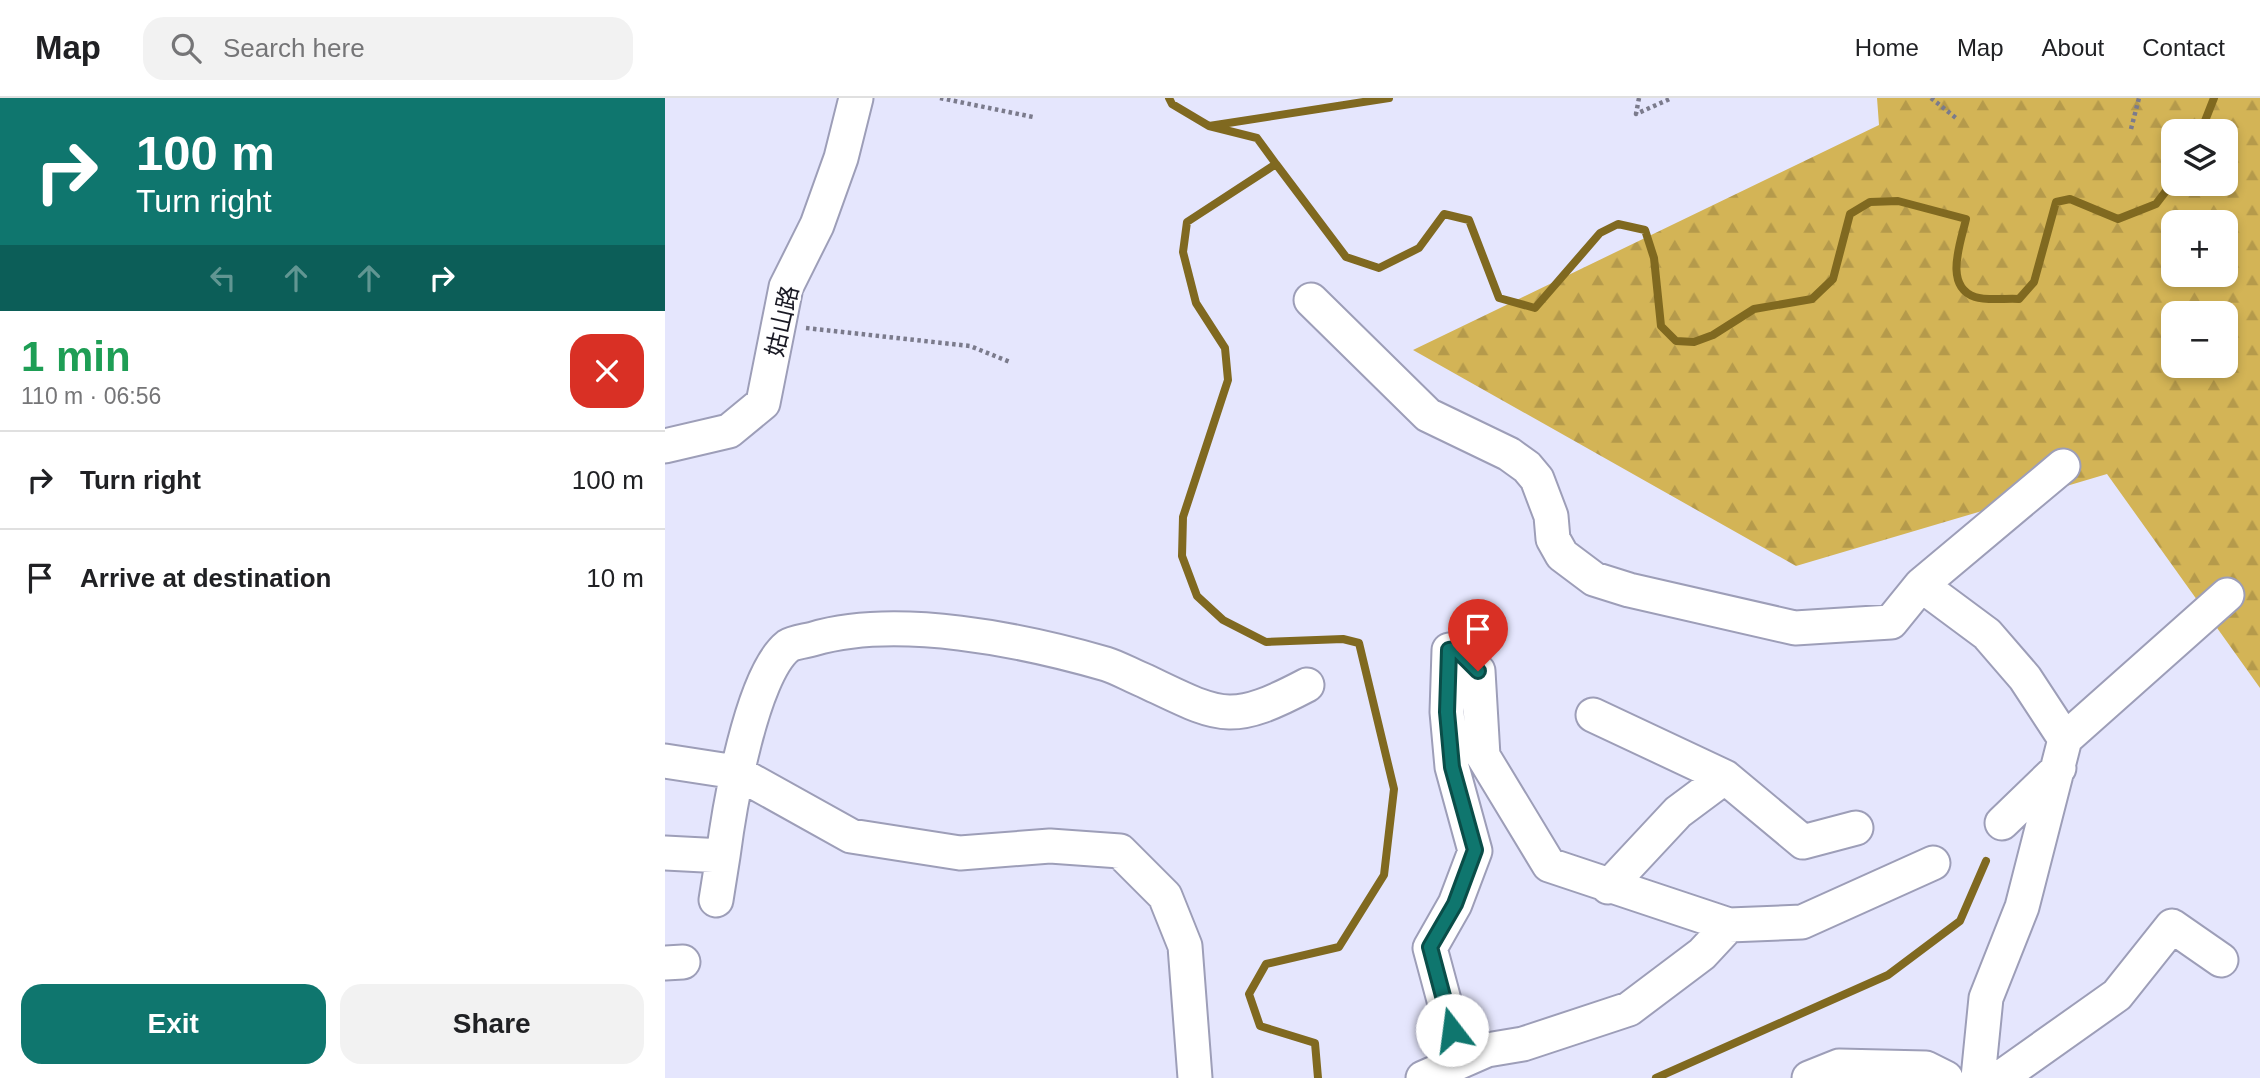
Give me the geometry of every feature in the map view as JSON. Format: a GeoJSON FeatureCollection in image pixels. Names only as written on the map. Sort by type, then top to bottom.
{"type":"FeatureCollection","features":[{"type":"Feature","properties":{"kind":"street","name":"姑山路"},"geometry":{"type":"LineString","coordinates":[[665,446],[729,431],[763,403],[786,287],[817,225],[841,158],[856,98]]}},
{"type":"Feature","properties":{"kind":"street"},"geometry":{"type":"LineString","coordinates":[[1311,300],[1428,415],[1510,454],[1527,467],[1537,479],[1551,516],[1553,539],[1562,555],[1594,579],[1629,590],[1795,628],[1891,622],[1921,585],[2063,466]]}},
{"type":"Feature","properties":{"kind":"street"},"geometry":{"type":"LineString","coordinates":[[1921,585],[1987,634],[2025,678],[2063,752],[2022,907],[1986,998],[1977,1078]]}},
{"type":"Feature","properties":{"kind":"street"},"geometry":{"type":"LineString","coordinates":[[2002,823],[2063,752],[2227,595]]}},
{"type":"Feature","properties":{"kind":"street"},"geometry":{"type":"LineString","coordinates":[[716,900],[736,772],[766,678],[789,646],[825,635],[879,628],[980,635],[1108,664],[1206,710],[1235,714],[1267,706],[1307,685]]}},
{"type":"Feature","properties":{"kind":"street"},"geometry":{"type":"LineString","coordinates":[[1468,1057],[1452,1030],[1430,947],[1455,904],[1475,850],[1452,767],[1447,712],[1449,650],[1456,649],[1478,671],[1483,756],[1549,864],[1608,887],[1729,925],[1802,922],[1933,863]]}},
{"type":"Feature","properties":{"kind":"street"},"geometry":{"type":"LineString","coordinates":[[1593,715],[1725,777],[1803,842],[1856,828]]}},
{"type":"Feature","properties":{"kind":"street"},"geometry":{"type":"LineString","coordinates":[[665,761],[736,772],[851,836],[960,853],[1050,846],[1120,851],[1165,896],[1185,947],[1195,1078]]}},
{"type":"Feature","properties":{"kind":"street"},"geometry":{"type":"LineString","coordinates":[[1608,887],[1678,811],[1725,777]]}},
{"type":"Feature","properties":{"kind":"street"},"geometry":{"type":"LineString","coordinates":[[665,853],[723,856]]}},
{"type":"Feature","properties":{"kind":"street"},"geometry":{"type":"LineString","coordinates":[[1423,1078],[1468,1057],[1523,1044],[1629,1009],[1702,954],[1729,925]]}},
{"type":"Feature","properties":{"kind":"street"},"geometry":{"type":"LineString","coordinates":[[2000,1078],[2117,995],[2172,926],[2221,960]]}},
{"type":"Feature","properties":{"kind":"street"},"geometry":{"type":"LineString","coordinates":[[1809,1078],[1839,1066],[1926,1068],[1946,1078]]}},
{"type":"Feature","properties":{"kind":"path"},"geometry":{"type":"LineString","coordinates":[[940,98],[1033,117]]}},
{"type":"Feature","properties":{"kind":"path"},"geometry":{"type":"LineString","coordinates":[[1639,98],[1636,114],[1672,98]]}},
{"type":"Feature","properties":{"kind":"path"},"geometry":{"type":"LineString","coordinates":[[1931,98],[1956,118]]}},
{"type":"Feature","properties":{"kind":"path"},"geometry":{"type":"LineString","coordinates":[[2131,129],[2139,98]]}},
{"type":"Feature","properties":{"kind":"path"},"geometry":{"type":"LineString","coordinates":[[780,325],[969,346],[1010,362]]}},
{"type":"Feature","properties":{"kind":"green space"},"geometry":{"type":"Polygon","coordinates":[[[1877,98],[2260,98],[2260,688],[2107,474],[1796,566],[1413,350],[1879,125],[1877,98]]]}},
{"type":"Feature","properties":{"kind":"waterway"},"geometry":{"type":"LineString","coordinates":[[1169,98],[1172,104],[1209,126],[1257,138],[1276,164]]}},
{"type":"Feature","properties":{"kind":"waterway"},"geometry":{"type":"LineString","coordinates":[[1209,126],[1389,98]]}},
{"type":"Feature","properties":{"kind":"waterway"},"geometry":{"type":"LineString","coordinates":[[2206,119],[2214,98]]}},
{"type":"Feature","properties":{"kind":"waterway"},"geometry":{"type":"LineString","coordinates":[[1318,1078],[1315,1043],[1260,1026],[1249,994],[1266,964],[1339,947],[1384,875],[1394,789],[1359,643],[1343,639],[1266,642],[1223,620],[1197,596],[1182,556],[1183,517],[1228,380],[1225,348],[1196,303],[1183,252],[1187,222],[1276,164],[1346,257],[1379,268],[1419,248],[1444,214],[1469,220],[1499,298],[1535,308],[1600,233],[1618,224],[1645,230],[1654,258],[1661,326],[1676,341],[1694,342],[1713,335],[1754,309],[1812,299],[1833,279],[1850,214],[1870,202],[1898,201],[1966,219],[1958,251],[1959,283],[1975,297],[2019,299],[2034,282],[2056,202],[2070,199],[2118,219],[2156,204],[2162,196]]}},
{"type":"Feature","properties":{"kind":"waterway"},"geometry":{"type":"LineString","coordinates":[[1656,1078],[1888,975],[1960,921],[1986,861]]}},
{"type":"Feature","properties":{"kind":"route"},"geometry":{"type":"LineString","coordinates":[[1452,1030],[1430,947],[1455,904],[1475,850],[1452,767],[1447,712],[1449,650],[1456,649],[1478,671]]}}]}
